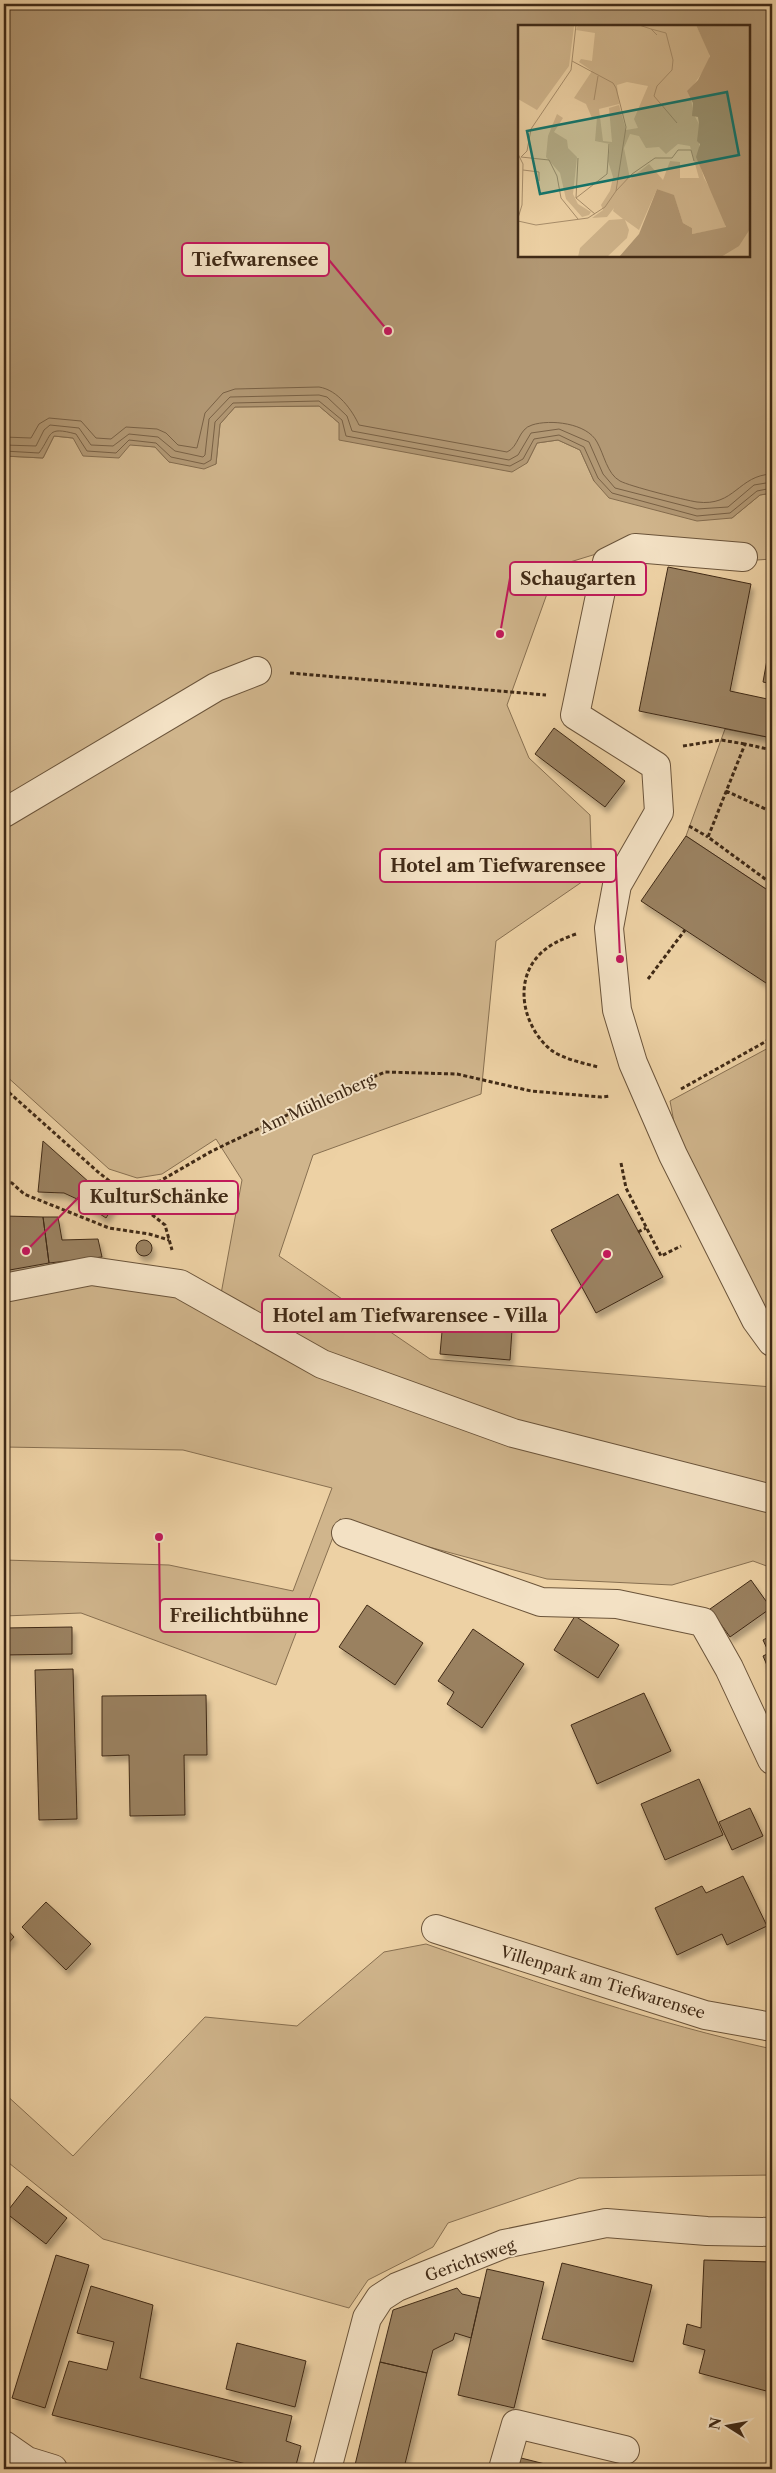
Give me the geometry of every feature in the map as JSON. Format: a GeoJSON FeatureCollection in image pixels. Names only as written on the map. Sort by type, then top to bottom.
{"type":"FeatureCollection","features":[{"type":"Feature","properties":{"kind":"street"},"geometry":{"type":"LineString","coordinates":[[743,557],[635,548],[607,562],[575,715],[656,766],[659,812],[617,885],[609,928],[617,1010],[633,1063],[672,1155],[756,1320],[772,1342]]}},
{"type":"Feature","properties":{"kind":"street"},"geometry":{"type":"LineString","coordinates":[[4,813],[216,687],[257,671]]}},
{"type":"Feature","properties":{"kind":"street"},"geometry":{"type":"LineString","coordinates":[[4,1288],[91,1271],[180,1284],[322,1364],[513,1433],[772,1499]]}},
{"type":"Feature","properties":{"kind":"street"},"geometry":{"type":"LineString","coordinates":[[346,1534],[541,1602],[617,1604],[703,1622],[729,1668],[772,1760]]}},
{"type":"Feature","properties":{"kind":"street","name":"Villenpark am Tiefwarensee"},"geometry":{"type":"LineString","coordinates":[[436,1929],[705,2015],[772,2028]]}},
{"type":"Feature","properties":{"kind":"street","name":"Gerichtsweg"},"geometry":{"type":"LineString","coordinates":[[327,2469],[367,2318],[380,2298],[398,2287],[504,2244],[606,2223],[707,2231],[772,2232]]}},
{"type":"Feature","properties":{"kind":"street"},"geometry":{"type":"LineString","coordinates":[[504,2469],[516,2424],[625,2450]]}},
{"type":"Feature","properties":{"kind":"street"},"geometry":{"type":"LineString","coordinates":[[4,2445],[27,2461],[53,2469]]}},
{"type":"Feature","properties":{"kind":"path"},"geometry":{"type":"LineString","coordinates":[[257,671],[579,698]]}},
{"type":"Feature","properties":{"kind":"path"},"geometry":{"type":"LineString","coordinates":[[656,766],[684,746],[721,740],[772,750]]}},
{"type":"Feature","properties":{"kind":"path"},"geometry":{"type":"LineString","coordinates":[[745,744],[708,836],[772,884]]}},
{"type":"Feature","properties":{"kind":"path"},"geometry":{"type":"LineString","coordinates":[[726,792],[772,812]]}},
{"type":"Feature","properties":{"kind":"path"},"geometry":{"type":"LineString","coordinates":[[609,928],[591,929],[558,940],[538,956],[527,976],[524,996],[527,1018],[537,1037],[553,1052],[582,1063],[604,1068],[621,1068],[633,1063]]}},
{"type":"Feature","properties":{"kind":"path"},"geometry":{"type":"LineString","coordinates":[[617,1010],[629,1005],[685,930]]}},
{"type":"Feature","properties":{"kind":"path"},"geometry":{"type":"LineString","coordinates":[[649,1098],[772,1038]]}},
{"type":"Feature","properties":{"kind":"path","name":"Am Mühlenberg"},"geometry":{"type":"LineString","coordinates":[[120,1189],[127,1184],[160,1181],[212,1151],[323,1098],[385,1072],[457,1074],[531,1092],[649,1098]]}},
{"type":"Feature","properties":{"kind":"path"},"geometry":{"type":"LineString","coordinates":[[4,1088],[98,1172],[165,1225],[180,1284]]}},
{"type":"Feature","properties":{"kind":"path"},"geometry":{"type":"LineString","coordinates":[[621,1163],[626,1188],[661,1256]]}},
{"type":"Feature","properties":{"kind":"path"},"geometry":{"type":"LineString","coordinates":[[4,1182],[12,1183],[24,1194],[109,1228],[149,1234],[169,1240]]}},
{"type":"Feature","properties":{"kind":"path"},"geometry":{"type":"LineString","coordinates":[[638,1232],[646,1228]]}},
{"type":"Feature","properties":{"kind":"shaded area"},"geometry":{"type":"Polygon","coordinates":[[[319,406],[339,423],[527,463],[537,443],[558,440],[580,450],[594,481],[732,518],[760,495],[772,493],[772,559],[757,560],[743,553],[632,543],[557,566],[507,705],[529,758],[590,815],[592,875],[496,941],[481,1094],[313,1155],[279,1256],[430,1359],[772,1387],[772,1568],[753,1561],[672,1585],[547,1579],[418,1544],[340,1519],[276,1685],[81,1613],[4,1616],[4,1560],[169,1565],[293,1591],[332,1488],[183,1450],[4,1447],[4,1297],[90,1281],[171,1295],[208,1313],[221,1294],[242,1180],[216,1139],[162,1174],[137,1178],[109,1169],[4,1074],[4,456],[43,458],[54,436],[155,447],[169,462],[216,464],[220,424],[235,407],[319,406]]]}},
{"type":"Feature","properties":{"kind":"shaded area"},"geometry":{"type":"Polygon","coordinates":[[[725,729],[772,738],[772,893],[686,836],[725,729]]]}},
{"type":"Feature","properties":{"kind":"shaded area"},"geometry":{"type":"Polygon","coordinates":[[[772,1046],[772,1321],[767,1316],[677,1138],[670,1101],[772,1046]]]}},
{"type":"Feature","properties":{"kind":"shaded area"},"geometry":{"type":"Polygon","coordinates":[[[426,1944],[641,2015],[772,2049],[772,2175],[579,2178],[448,2223],[433,2247],[368,2280],[349,2308],[103,2239],[4,2159],[4,2093],[73,2156],[205,2017],[297,2026],[384,1952],[426,1944]]]}},
{"type":"Feature","properties":{"kind":"water"},"geometry":{"type":"Polygon","coordinates":[[[4,4],[772,4],[772,493],[760,495],[732,518],[697,521],[609,498],[594,481],[580,450],[558,440],[537,443],[527,463],[512,472],[339,440],[339,423],[319,406],[235,407],[220,424],[216,464],[204,469],[169,462],[155,447],[130,445],[119,458],[83,456],[73,438],[54,436],[43,458],[4,456],[4,4]]]}},
{"type":"Feature","properties":{"kind":"building"},"geometry":{"type":"Polygon","coordinates":[[[668,567],[751,584],[730,691],[772,700],[772,738],[639,711],[668,567]]]}},
{"type":"Feature","properties":{"kind":"building"},"geometry":{"type":"Polygon","coordinates":[[[772,632],[772,684],[763,682],[772,632]]]}},
{"type":"Feature","properties":{"kind":"building"},"geometry":{"type":"Polygon","coordinates":[[[554,728],[625,781],[605,807],[535,754],[554,728]]]}},
{"type":"Feature","properties":{"kind":"building"},"geometry":{"type":"Polygon","coordinates":[[[686,836],[772,893],[772,981],[768,980],[766,983],[641,901],[686,836]]]}},
{"type":"Feature","properties":{"kind":"building"},"geometry":{"type":"Polygon","coordinates":[[[43,1141],[90,1183],[77,1199],[64,1193],[38,1192],[43,1141]]]}},
{"type":"Feature","properties":{"kind":"building"},"geometry":{"type":"Polygon","coordinates":[[[90,1183],[115,1204],[106,1218],[77,1199],[90,1183]]]}},
{"type":"Feature","properties":{"kind":"building"},"geometry":{"type":"Polygon","coordinates":[[[618,1194],[663,1277],[596,1313],[551,1230],[618,1194]]]}},
{"type":"Feature","properties":{"kind":"building"},"geometry":{"type":"Polygon","coordinates":[[[5,1216],[43,1217],[49,1263],[4,1271],[5,1216]]]}},
{"type":"Feature","properties":{"kind":"building"},"geometry":{"type":"Polygon","coordinates":[[[43,1217],[58,1217],[62,1240],[98,1239],[102,1257],[49,1263],[43,1217]]]}},
{"type":"Feature","properties":{"kind":"building"},"geometry":{"type":"Polygon","coordinates":[[[144,1240],[150,1242],[152,1248],[150,1254],[144,1256],[138,1254],[136,1248],[138,1242],[144,1240]]]}},
{"type":"Feature","properties":{"kind":"building"},"geometry":{"type":"Polygon","coordinates":[[[444,1309],[513,1314],[510,1360],[440,1354],[444,1309]]]}},
{"type":"Feature","properties":{"kind":"building"},"geometry":{"type":"Polygon","coordinates":[[[751,1580],[771,1608],[730,1637],[710,1609],[751,1580]]]}},
{"type":"Feature","properties":{"kind":"building"},"geometry":{"type":"Polygon","coordinates":[[[367,1605],[423,1643],[395,1685],[339,1647],[367,1605]]]}},
{"type":"Feature","properties":{"kind":"building"},"geometry":{"type":"Polygon","coordinates":[[[575,1616],[619,1645],[598,1678],[554,1650],[575,1616]]]}},
{"type":"Feature","properties":{"kind":"building"},"geometry":{"type":"Polygon","coordinates":[[[72,1627],[72,1654],[4,1655],[4,1628],[72,1627]]]}},
{"type":"Feature","properties":{"kind":"building"},"geometry":{"type":"Polygon","coordinates":[[[473,1629],[524,1664],[482,1728],[447,1704],[454,1692],[438,1681],[473,1629]]]}},
{"type":"Feature","properties":{"kind":"building"},"geometry":{"type":"Polygon","coordinates":[[[772,1635],[772,1677],[763,1656],[769,1653],[763,1640],[772,1635]]]}},
{"type":"Feature","properties":{"kind":"building"},"geometry":{"type":"Polygon","coordinates":[[[73,1669],[77,1819],[39,1820],[35,1670],[73,1669]]]}},
{"type":"Feature","properties":{"kind":"building"},"geometry":{"type":"Polygon","coordinates":[[[644,1693],[671,1751],[597,1784],[571,1725],[644,1693]]]}},
{"type":"Feature","properties":{"kind":"building"},"geometry":{"type":"Polygon","coordinates":[[[206,1695],[207,1755],[184,1755],[185,1815],[130,1816],[129,1755],[102,1756],[102,1696],[206,1695]]]}},
{"type":"Feature","properties":{"kind":"building"},"geometry":{"type":"Polygon","coordinates":[[[699,1779],[723,1835],[665,1860],[641,1804],[699,1779]]]}},
{"type":"Feature","properties":{"kind":"building"},"geometry":{"type":"Polygon","coordinates":[[[750,1808],[763,1836],[732,1850],[719,1822],[750,1808]]]}},
{"type":"Feature","properties":{"kind":"building"},"geometry":{"type":"Polygon","coordinates":[[[743,1876],[767,1926],[727,1945],[722,1934],[677,1955],[655,1908],[702,1886],[706,1893],[743,1876]]]}},
{"type":"Feature","properties":{"kind":"building"},"geometry":{"type":"Polygon","coordinates":[[[46,1902],[91,1944],[66,1970],[22,1927],[46,1902]]]}},
{"type":"Feature","properties":{"kind":"building"},"geometry":{"type":"Polygon","coordinates":[[[4,1926],[14,1937],[4,1948],[4,1926]]]}},
{"type":"Feature","properties":{"kind":"building"},"geometry":{"type":"Polygon","coordinates":[[[27,2186],[67,2218],[46,2244],[6,2213],[27,2186]]]}},
{"type":"Feature","properties":{"kind":"building"},"geometry":{"type":"Polygon","coordinates":[[[56,2255],[89,2265],[45,2408],[12,2398],[56,2255]]]}},
{"type":"Feature","properties":{"kind":"building"},"geometry":{"type":"Polygon","coordinates":[[[704,2260],[772,2262],[772,2385],[770,2392],[699,2373],[705,2350],[683,2344],[687,2324],[701,2328],[704,2260]]]}},
{"type":"Feature","properties":{"kind":"building"},"geometry":{"type":"Polygon","coordinates":[[[562,2263],[652,2285],[633,2362],[542,2339],[562,2263]]]}},
{"type":"Feature","properties":{"kind":"building"},"geometry":{"type":"Polygon","coordinates":[[[487,2269],[544,2282],[514,2408],[458,2395],[487,2269]]]}},
{"type":"Feature","properties":{"kind":"building"},"geometry":{"type":"Polygon","coordinates":[[[91,2286],[153,2305],[140,2378],[292,2416],[286,2441],[301,2446],[295,2469],[248,2469],[250,2465],[52,2415],[69,2361],[107,2370],[114,2342],[77,2333],[91,2286]]]}},
{"type":"Feature","properties":{"kind":"building"},"geometry":{"type":"Polygon","coordinates":[[[457,2288],[462,2294],[480,2298],[471,2338],[455,2333],[453,2340],[433,2350],[427,2373],[380,2362],[393,2310],[457,2288]]]}},
{"type":"Feature","properties":{"kind":"building"},"geometry":{"type":"Polygon","coordinates":[[[237,2343],[306,2361],[295,2407],[226,2389],[237,2343]]]}},
{"type":"Feature","properties":{"kind":"building"},"geometry":{"type":"Polygon","coordinates":[[[380,2362],[427,2373],[404,2468],[408,2469],[354,2469],[380,2362]]]}},
{"type":"Feature","properties":{"kind":"building"},"geometry":{"type":"Polygon","coordinates":[[[521,2458],[565,2469],[518,2469],[521,2458]]]}},
{"type":"Feature","properties":{"kind":"place","name":"Tiefwarensee"},"geometry":{"type":"Point","coordinates":[388,331]}},
{"type":"Feature","properties":{"kind":"place","name":"Schaugarten"},"geometry":{"type":"Point","coordinates":[500,634]}},
{"type":"Feature","properties":{"kind":"place","name":"Hotel am Tiefwarensee"},"geometry":{"type":"Point","coordinates":[620,959]}},
{"type":"Feature","properties":{"kind":"place","name":"KulturSchänke"},"geometry":{"type":"Point","coordinates":[26,1251]}},
{"type":"Feature","properties":{"kind":"place","name":"Hotel am Tiefwarensee - Villa"},"geometry":{"type":"Point","coordinates":[607,1254]}},
{"type":"Feature","properties":{"kind":"place","name":"Freilichtbühne"},"geometry":{"type":"Point","coordinates":[159,1537]}}]}
